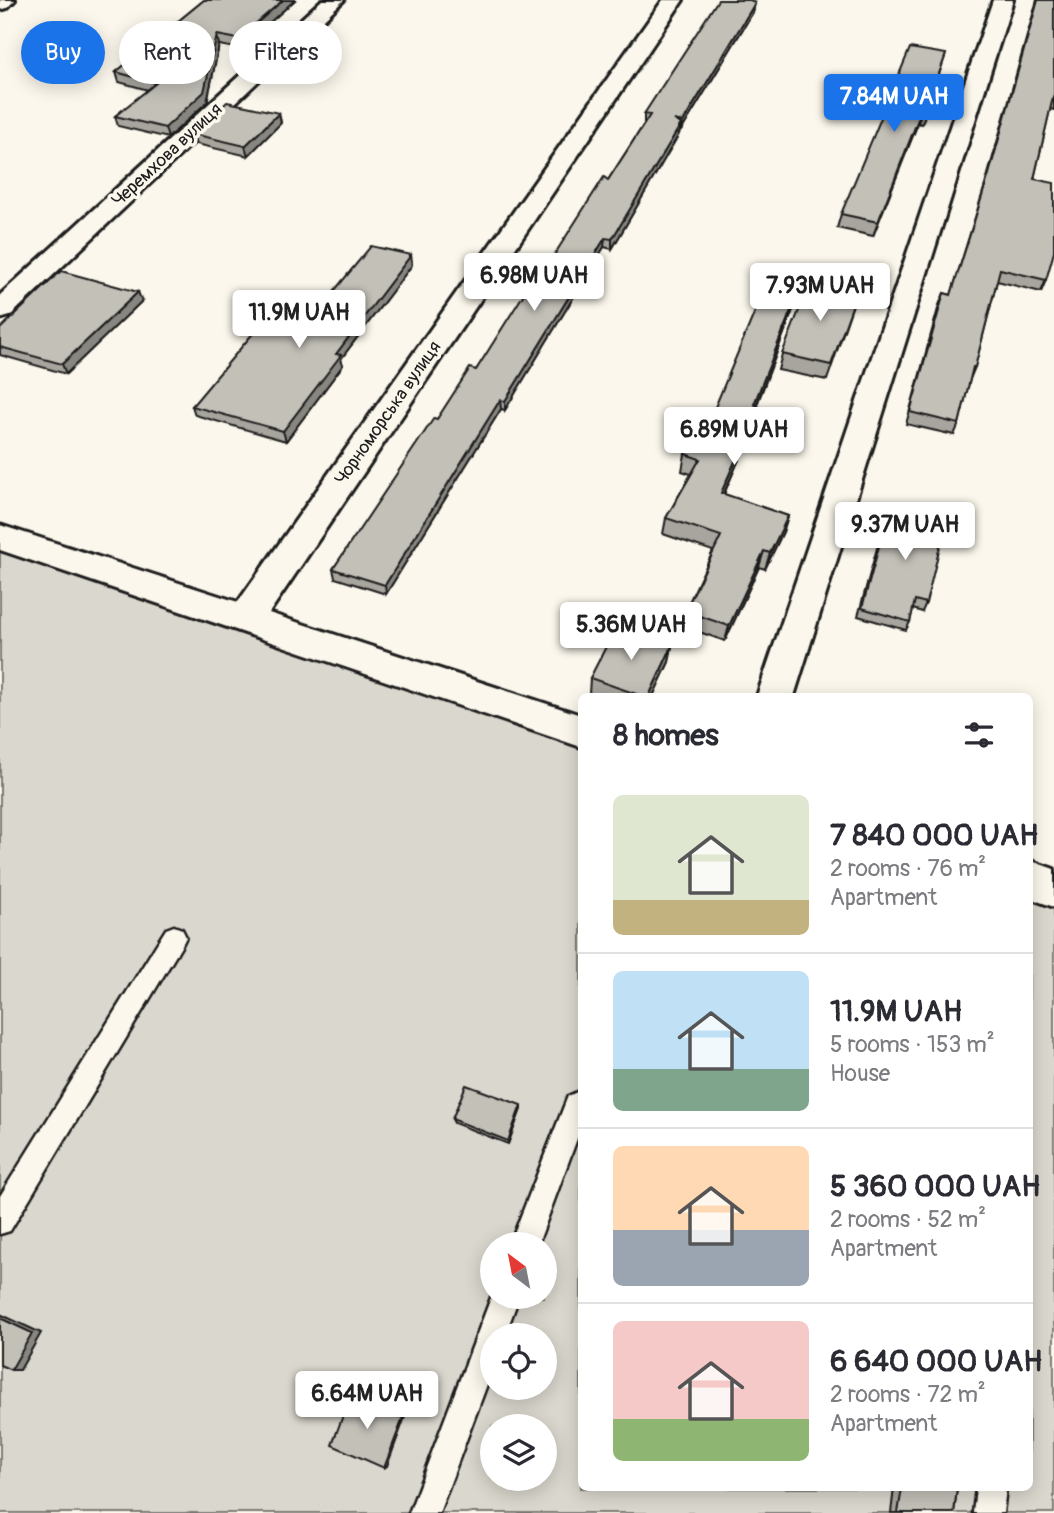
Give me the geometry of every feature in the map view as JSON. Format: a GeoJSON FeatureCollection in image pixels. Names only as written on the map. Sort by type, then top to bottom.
{"type":"FeatureCollection","features":[{"type":"Feature","properties":{"kind":"street"},"geometry":{"type":"LineString","coordinates":[[0,4],[5,0]]}},
{"type":"Feature","properties":{"kind":"street","name":"Черемхова вулиця"},"geometry":{"type":"LineString","coordinates":[[0,310],[334,0]]}},
{"type":"Feature","properties":{"kind":"street","name":"Чорноморська вулиця"},"geometry":{"type":"LineString","coordinates":[[246,618],[673,0]]}},
{"type":"Feature","properties":{"kind":"street"},"geometry":{"type":"LineString","coordinates":[[776,693],[1003,0]]}},
{"type":"Feature","properties":{"kind":"street"},"geometry":{"type":"LineString","coordinates":[[0,537],[578,730]]}},
{"type":"Feature","properties":{"kind":"street"},"geometry":{"type":"LineString","coordinates":[[1033,880],[1054,888]]}},
{"type":"Feature","properties":{"kind":"lane"},"geometry":{"type":"LineString","coordinates":[[0,1221],[174,937]]}},
{"type":"Feature","properties":{"kind":"lane"},"geometry":{"type":"LineString","coordinates":[[529,1232],[577,1105]]}},
{"type":"Feature","properties":{"kind":"lane"},"geometry":{"type":"LineString","coordinates":[[424,1513],[500,1309]]}},
{"type":"Feature","properties":{"kind":"lane"},"geometry":{"type":"LineString","coordinates":[[988,1513],[991,1491]]}},
{"type":"Feature","properties":{"kind":"shaded area"},"geometry":{"type":"Polygon","coordinates":[[[0,537],[578,730],[578,1491],[1033,1491],[1033,880],[1054,888],[1054,1513],[0,1513],[0,537]]]}},
{"type":"Feature","properties":{"kind":"building"},"geometry":{"type":"Polygon","coordinates":[[[204,0],[283,0],[259,21],[229,21],[229,37],[217,35],[215,44],[215,21],[178,21],[204,0]]]}},
{"type":"Feature","properties":{"kind":"building"},"geometry":{"type":"Polygon","coordinates":[[[718,0],[750,0],[755,3],[683,122],[674,120],[681,124],[612,239],[605,238],[505,401],[500,400],[385,585],[333,569],[434,418],[437,419],[470,368],[476,370],[537,273],[542,274],[604,177],[608,180],[650,115],[644,114],[718,0]]]}},
{"type":"Feature","properties":{"kind":"building"},"geometry":{"type":"Polygon","coordinates":[[[1038,0],[1054,0],[1054,98],[1034,179],[1054,183],[1054,252],[1046,280],[1000,269],[959,424],[910,412],[944,293],[951,295],[989,174],[1038,0]]]}},
{"type":"Feature","properties":{"kind":"building"},"geometry":{"type":"Polygon","coordinates":[[[910,48],[946,54],[926,110],[922,109],[878,222],[841,214],[910,48]]]}},
{"type":"Feature","properties":{"kind":"building"},"geometry":{"type":"Polygon","coordinates":[[[155,84],[206,84],[204,92],[165,128],[115,116],[155,84]]]}},
{"type":"Feature","properties":{"kind":"building"},"geometry":{"type":"Polygon","coordinates":[[[227,102],[279,113],[245,146],[193,134],[227,102]]]}},
{"type":"Feature","properties":{"kind":"building"},"geometry":{"type":"Polygon","coordinates":[[[371,246],[411,255],[336,354],[341,355],[283,431],[192,406],[260,325],[298,335],[371,246]]]}},
{"type":"Feature","properties":{"kind":"building"},"geometry":{"type":"Polygon","coordinates":[[[61,271],[138,292],[62,364],[0,347],[0,329],[61,271]]]}},
{"type":"Feature","properties":{"kind":"building"},"geometry":{"type":"Polygon","coordinates":[[[771,273],[801,285],[754,404],[759,407],[721,493],[788,516],[770,553],[764,551],[729,626],[685,611],[721,536],[666,518],[700,459],[685,454],[700,422],[708,424],[771,273]]]}},
{"type":"Feature","properties":{"kind":"building"},"geometry":{"type":"Polygon","coordinates":[[[811,280],[858,290],[831,365],[782,354],[811,280]]]}},
{"type":"Feature","properties":{"kind":"building"},"geometry":{"type":"Polygon","coordinates":[[[891,503],[947,518],[926,603],[915,600],[910,622],[862,608],[891,503]]]}},
{"type":"Feature","properties":{"kind":"building"},"geometry":{"type":"Polygon","coordinates":[[[616,627],[672,646],[650,693],[633,693],[590,678],[616,627]]]}},
{"type":"Feature","properties":{"kind":"building"},"geometry":{"type":"Polygon","coordinates":[[[466,1085],[521,1105],[508,1141],[452,1119],[466,1085]]]}},
{"type":"Feature","properties":{"kind":"building"},"geometry":{"type":"Polygon","coordinates":[[[0,1318],[32,1333],[11,1370],[0,1365],[0,1318]]]}},
{"type":"Feature","properties":{"kind":"building"},"geometry":{"type":"Polygon","coordinates":[[[351,1394],[403,1418],[384,1468],[332,1445],[351,1394]]]}},
{"type":"Feature","properties":{"kind":"building"},"geometry":{"type":"Polygon","coordinates":[[[902,1491],[957,1491],[954,1513],[898,1513],[902,1491]]]}}]}
